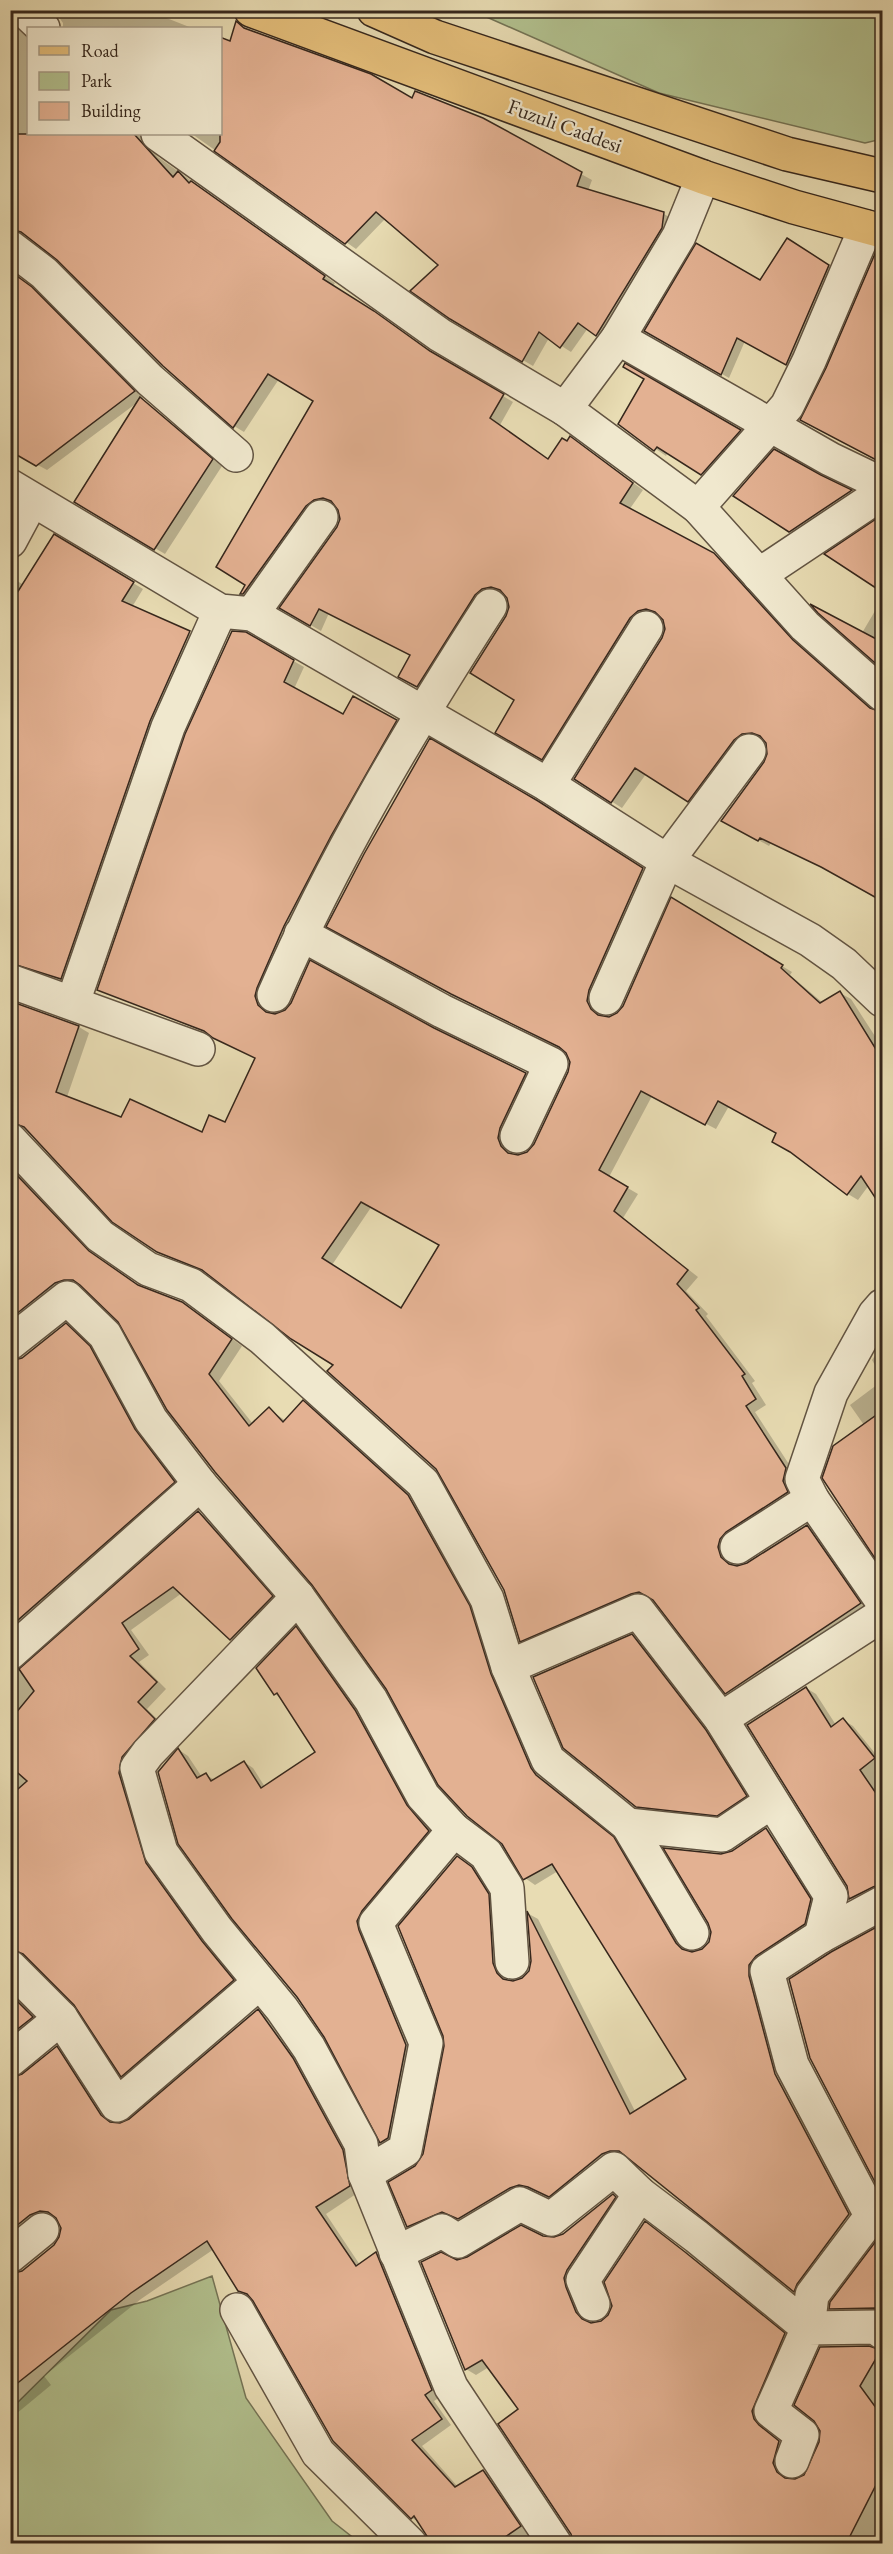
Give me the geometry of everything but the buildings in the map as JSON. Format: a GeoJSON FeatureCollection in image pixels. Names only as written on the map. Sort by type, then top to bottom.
{"type":"FeatureCollection","features":[{"type":"Feature","properties":{"kind":"main road","name":"Fuzuli Caddesi"},"geometry":{"type":"LineString","coordinates":[[251,10],[703,177],[874,229]]}},
{"type":"Feature","properties":{"kind":"main road","name":"Fuzuli Caddesi"},"geometry":{"type":"LineString","coordinates":[[374,10],[435,37],[787,154],[882,176]]}},
{"type":"Feature","properties":{"kind":"street"},"geometry":{"type":"LineString","coordinates":[[24,10],[42,27]]}},
{"type":"Feature","properties":{"kind":"street"},"geometry":{"type":"LineString","coordinates":[[159,135],[440,335],[564,409],[698,507],[805,626],[882,694]]}},
{"type":"Feature","properties":{"kind":"street"},"geometry":{"type":"LineString","coordinates":[[564,409],[618,338],[680,236],[703,177]]}},
{"type":"Feature","properties":{"kind":"street"},"geometry":{"type":"LineString","coordinates":[[698,507],[787,406],[874,229]]}},
{"type":"Feature","properties":{"kind":"street"},"geometry":{"type":"LineString","coordinates":[[10,247],[44,273],[150,380],[236,455]]}},
{"type":"Feature","properties":{"kind":"street"},"geometry":{"type":"LineString","coordinates":[[618,338],[830,459],[882,484]]}},
{"type":"Feature","properties":{"kind":"street"},"geometry":{"type":"LineString","coordinates":[[10,541],[21,493],[220,611],[252,614],[548,785],[667,861],[810,940],[844,964],[882,1000]]}},
{"type":"Feature","properties":{"kind":"street"},"geometry":{"type":"LineString","coordinates":[[759,575],[882,493]]}},
{"type":"Feature","properties":{"kind":"street"},"geometry":{"type":"LineString","coordinates":[[252,614],[321,517]]}},
{"type":"Feature","properties":{"kind":"street"},"geometry":{"type":"LineString","coordinates":[[274,995],[301,934],[422,712],[490,606]]}},
{"type":"Feature","properties":{"kind":"street"},"geometry":{"type":"LineString","coordinates":[[73,1002],[168,727],[220,611]]}},
{"type":"Feature","properties":{"kind":"street"},"geometry":{"type":"LineString","coordinates":[[548,785],[646,628]]}},
{"type":"Feature","properties":{"kind":"street"},"geometry":{"type":"LineString","coordinates":[[606,998],[667,861],[749,751]]}},
{"type":"Feature","properties":{"kind":"street"},"geometry":{"type":"LineString","coordinates":[[301,934],[442,1011],[551,1064],[518,1136]]}},
{"type":"Feature","properties":{"kind":"street"},"geometry":{"type":"LineString","coordinates":[[10,981],[198,1049]]}},
{"type":"Feature","properties":{"kind":"street"},"geometry":{"type":"LineString","coordinates":[[10,1140],[100,1236],[148,1269],[191,1285],[262,1338],[423,1483],[487,1599],[508,1667],[548,1760],[628,1825],[693,1933]]}},
{"type":"Feature","properties":{"kind":"street"},"geometry":{"type":"LineString","coordinates":[[10,1343],[67,1298],[105,1335],[151,1420],[200,1484],[298,1597],[371,1700],[423,1796],[454,1830],[486,1854],[507,1888],[512,1962]]}},
{"type":"Feature","properties":{"kind":"street"},"geometry":{"type":"LineString","coordinates":[[882,1306],[875,1314],[831,1393],[802,1479],[812,1499],[882,1601]]}},
{"type":"Feature","properties":{"kind":"street"},"geometry":{"type":"LineString","coordinates":[[10,1653],[200,1484]]}},
{"type":"Feature","properties":{"kind":"street"},"geometry":{"type":"LineString","coordinates":[[737,1547],[812,1499]]}},
{"type":"Feature","properties":{"kind":"street"},"geometry":{"type":"LineString","coordinates":[[298,1597],[148,1753],[137,1768],[161,1852],[259,1983],[282,2009],[309,2048],[361,2144],[365,2174],[451,2387],[555,2544]]}},
{"type":"Feature","properties":{"kind":"street"},"geometry":{"type":"LineString","coordinates":[[508,1667],[638,1611],[721,1719],[831,1896],[821,1936]]}},
{"type":"Feature","properties":{"kind":"street"},"geometry":{"type":"LineString","coordinates":[[721,1719],[882,1615]]}},
{"type":"Feature","properties":{"kind":"street"},"geometry":{"type":"LineString","coordinates":[[628,1825],[722,1835],[771,1802]]}},
{"type":"Feature","properties":{"kind":"street"},"geometry":{"type":"LineString","coordinates":[[365,2174],[405,2150],[426,2043],[376,1923],[454,1830]]}},
{"type":"Feature","properties":{"kind":"street"},"geometry":{"type":"LineString","coordinates":[[792,2461],[802,2435],[771,2411],[808,2328],[812,2295],[877,2208],[792,2066],[767,1971],[821,1936],[882,1903]]}},
{"type":"Feature","properties":{"kind":"street"},"geometry":{"type":"LineString","coordinates":[[10,1967],[61,2018],[117,2105],[259,1983]]}},
{"type":"Feature","properties":{"kind":"street"},"geometry":{"type":"LineString","coordinates":[[10,2060],[61,2018]]}},
{"type":"Feature","properties":{"kind":"street"},"geometry":{"type":"LineString","coordinates":[[396,2253],[442,2231],[458,2241],[520,2204],[551,2219],[614,2169],[640,2194],[697,2237],[808,2328],[876,2327],[882,2332]]}},
{"type":"Feature","properties":{"kind":"street"},"geometry":{"type":"LineString","coordinates":[[593,2304],[584,2280],[640,2194]]}},
{"type":"Feature","properties":{"kind":"street"},"geometry":{"type":"LineString","coordinates":[[10,2256],[42,2230]]}},
{"type":"Feature","properties":{"kind":"street"},"geometry":{"type":"LineString","coordinates":[[237,2310],[318,2453],[410,2544]]}},
{"type":"Feature","properties":{"kind":"green space"},"geometry":{"type":"Polygon","coordinates":[[[473,11],[882,11],[882,139],[865,143],[659,93],[473,11]]]}},
{"type":"Feature","properties":{"kind":"green space"},"geometry":{"type":"Polygon","coordinates":[[[212,2276],[246,2398],[332,2521],[360,2543],[16,2544],[11,2541],[11,2409],[111,2310],[147,2301],[212,2276]]]}}]}
